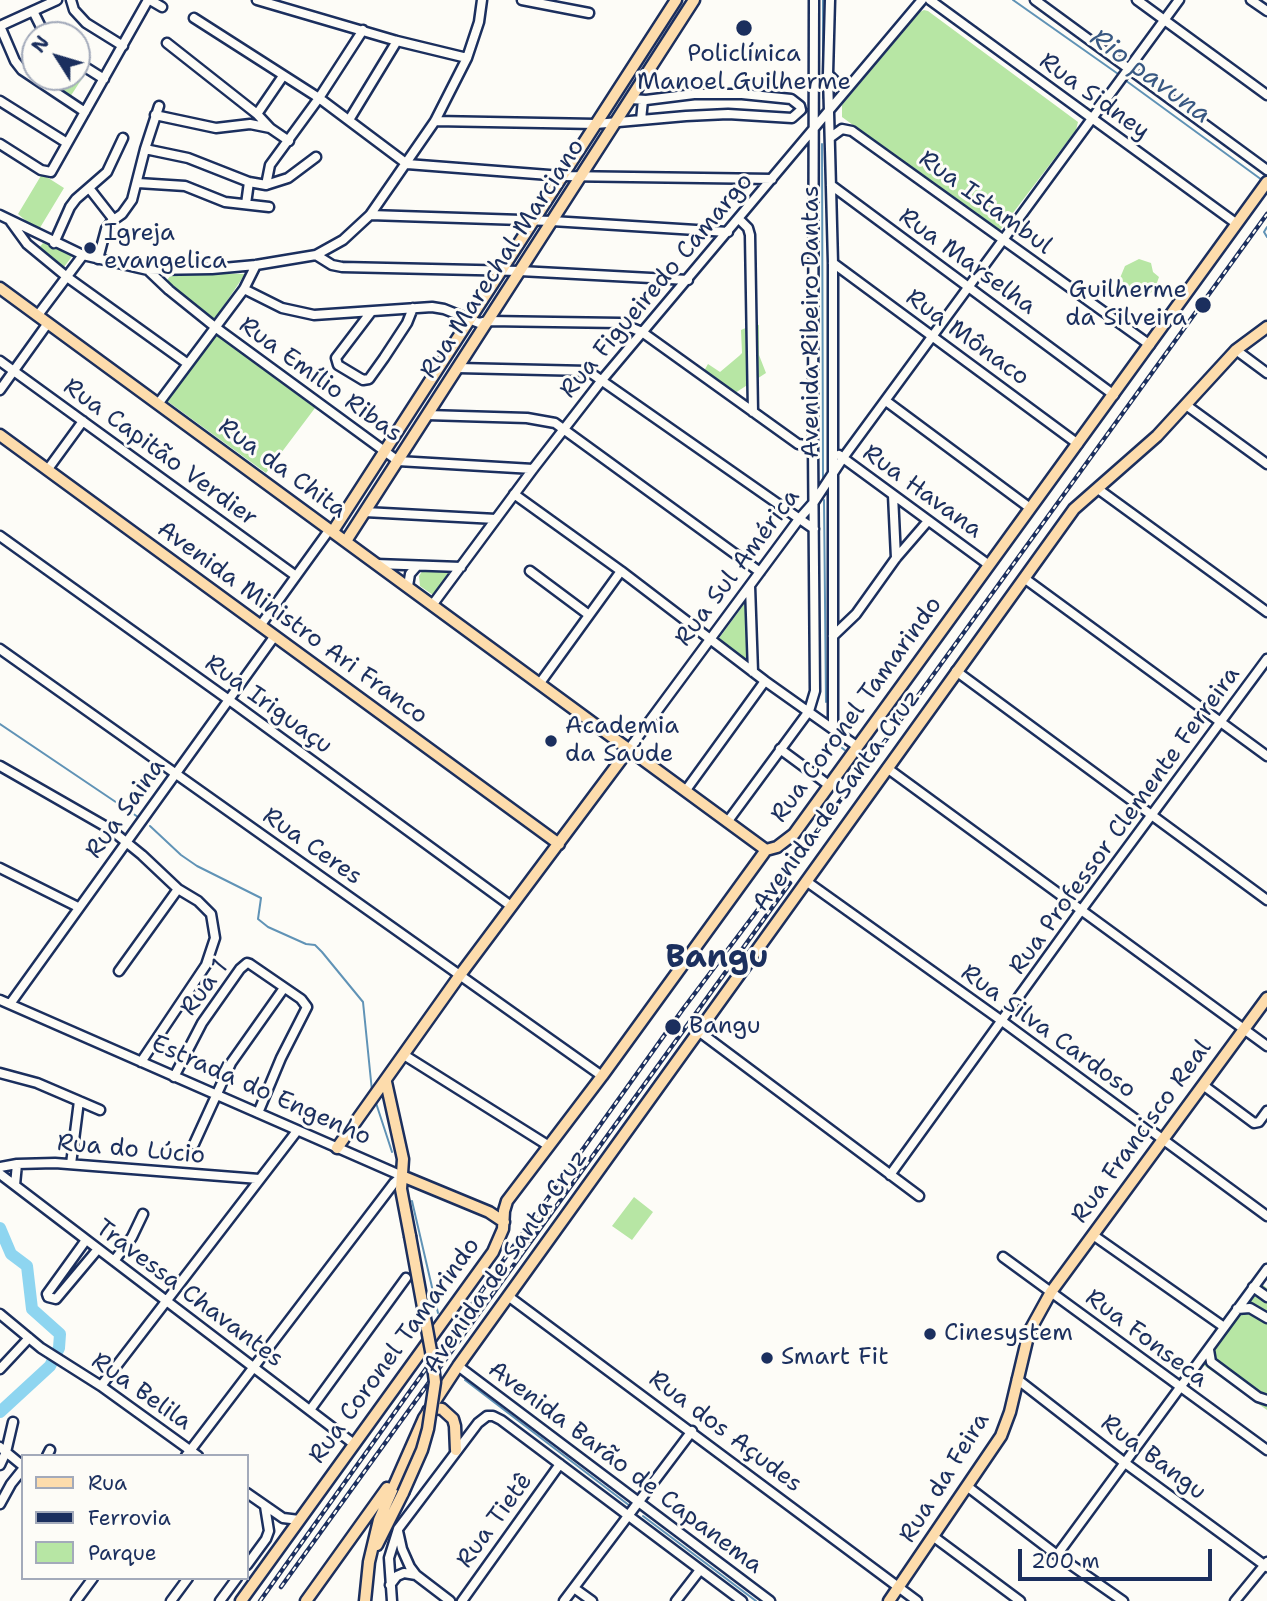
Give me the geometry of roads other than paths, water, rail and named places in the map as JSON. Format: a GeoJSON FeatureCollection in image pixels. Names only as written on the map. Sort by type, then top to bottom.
{"type":"FeatureCollection","features":[{"type":"Feature","properties":{"kind":"main road"},"geometry":{"type":"LineString","coordinates":[[651,39],[667,0]]}},
{"type":"Feature","properties":{"kind":"main road","name":"Rua Marechal Marciano"},"geometry":{"type":"LineString","coordinates":[[331,530],[676,0]]}},
{"type":"Feature","properties":{"kind":"main road","name":"Rua Marechal Marciano"},"geometry":{"type":"LineString","coordinates":[[346,541],[694,0]]}},
{"type":"Feature","properties":{"kind":"main road","name":"Rua Coronel Tamarindo"},"geometry":{"type":"LineString","coordinates":[[241,1601],[493,1252],[501,1237],[507,1201],[602,1076],[766,850],[777,848],[794,834],[830,786],[1267,182]]}},
{"type":"Feature","properties":{"kind":"main road","name":"Rua da Chita"},"geometry":{"type":"LineString","coordinates":[[0,288],[766,850]]}},
{"type":"Feature","properties":{"kind":"main road","name":"Avenida de Santa Cruz"},"geometry":{"type":"LineString","coordinates":[[365,1601],[369,1562],[379,1520],[428,1411],[458,1366],[1074,509],[1143,450],[1236,350],[1267,327]]}},
{"type":"Feature","properties":{"kind":"main road","name":"Avenida Ministro Ari Franco"},"geometry":{"type":"LineString","coordinates":[[0,435],[559,845]]}},
{"type":"Feature","properties":{"kind":"main road","name":"Rua Sul América"},"geometry":{"type":"LineString","coordinates":[[337,1148],[460,975],[629,749]]}},
{"type":"Feature","properties":{"kind":"main road","name":"Rua Francisco Real"},"geometry":{"type":"LineString","coordinates":[[1051,1292],[1267,998]]}},
{"type":"Feature","properties":{"kind":"main road"},"geometry":{"type":"LineString","coordinates":[[369,1562],[403,1493],[425,1440],[435,1382],[403,1199],[403,1159],[386,1082]]}},
{"type":"Feature","properties":{"kind":"main road","name":"Estrada do Engenho"},"geometry":{"type":"LineString","coordinates":[[402,1176],[489,1212],[504,1222]]}},
{"type":"Feature","properties":{"kind":"main road","name":"Rua da Feira"},"geometry":{"type":"LineString","coordinates":[[888,1601],[1005,1429],[1029,1332],[1051,1292]]}},
{"type":"Feature","properties":{"kind":"main road"},"geometry":{"type":"LineString","coordinates":[[428,1411],[434,1408],[442,1409],[453,1419],[456,1450]]}},
{"type":"Feature","properties":{"kind":"main road"},"geometry":{"type":"LineString","coordinates":[[306,1601],[398,1474]]}},
{"type":"Feature","properties":{"kind":"street"},"geometry":{"type":"LineString","coordinates":[[57,0],[0,26],[15,61],[22,70],[85,113]]}},
{"type":"Feature","properties":{"kind":"street"},"geometry":{"type":"LineString","coordinates":[[71,0],[74,10],[86,23],[123,46]]}},
{"type":"Feature","properties":{"kind":"street"},"geometry":{"type":"LineString","coordinates":[[0,144],[41,170],[53,170],[149,0],[162,7]]}},
{"type":"Feature","properties":{"kind":"street"},"geometry":{"type":"LineString","coordinates":[[257,0],[397,41],[467,58]]}},
{"type":"Feature","properties":{"kind":"street"},"geometry":{"type":"LineString","coordinates":[[0,215],[83,255],[148,270],[256,265],[316,256],[344,240],[370,215],[435,121],[467,58],[479,22],[482,0]]}},
{"type":"Feature","properties":{"kind":"street"},"geometry":{"type":"LineString","coordinates":[[523,0],[589,13]]}},
{"type":"Feature","properties":{"kind":"street","name":"Avenida Ribeiro Dantas"},"geometry":{"type":"LineString","coordinates":[[809,711],[815,691],[814,0]]}},
{"type":"Feature","properties":{"kind":"street","name":"Avenida Ribeiro Dantas"},"geometry":{"type":"LineString","coordinates":[[830,0],[828,74],[833,263],[833,729]]}},
{"type":"Feature","properties":{"kind":"street","name":"Rua Figueiredo Camargo"},"geometry":{"type":"LineString","coordinates":[[433,604],[563,429],[653,317],[688,280],[922,0]]}},
{"type":"Feature","properties":{"kind":"street","name":"Rua Sidney"},"geometry":{"type":"LineString","coordinates":[[930,0],[1237,224]]}},
{"type":"Feature","properties":{"kind":"street"},"geometry":{"type":"LineString","coordinates":[[1035,0],[1267,170]]}},
{"type":"Feature","properties":{"kind":"street"},"geometry":{"type":"LineString","coordinates":[[1137,0],[1267,95]]}},
{"type":"Feature","properties":{"kind":"street","name":"Rua Sul América"},"geometry":{"type":"LineString","coordinates":[[629,749],[814,502],[932,335],[1179,0]]}},
{"type":"Feature","properties":{"kind":"street"},"geometry":{"type":"LineString","coordinates":[[1251,0],[1267,12]]}},
{"type":"Feature","properties":{"kind":"street"},"geometry":{"type":"LineString","coordinates":[[33,11],[38,21]]}},
{"type":"Feature","properties":{"kind":"street"},"geometry":{"type":"LineString","coordinates":[[194,18],[319,98],[407,164],[562,176],[772,179]]}},
{"type":"Feature","properties":{"kind":"street"},"geometry":{"type":"LineString","coordinates":[[266,185],[270,165],[319,98],[363,30]]}},
{"type":"Feature","properties":{"kind":"street"},"geometry":{"type":"LineString","coordinates":[[349,120],[397,41]]}},
{"type":"Feature","properties":{"kind":"street"},"geometry":{"type":"LineString","coordinates":[[167,43],[289,141]]}},
{"type":"Feature","properties":{"kind":"street"},"geometry":{"type":"LineString","coordinates":[[91,71],[104,79]]}},
{"type":"Feature","properties":{"kind":"street"},"geometry":{"type":"LineString","coordinates":[[828,74],[838,84],[851,84]]}},
{"type":"Feature","properties":{"kind":"street"},"geometry":{"type":"LineString","coordinates":[[257,114],[284,76]]}},
{"type":"Feature","properties":{"kind":"street"},"geometry":{"type":"LineString","coordinates":[[435,121],[596,124],[728,114],[792,118],[801,110],[791,99],[742,94],[694,94],[631,99]]}},
{"type":"Feature","properties":{"kind":"street"},"geometry":{"type":"LineString","coordinates":[[0,100],[67,143]]}},
{"type":"Feature","properties":{"kind":"street"},"geometry":{"type":"LineString","coordinates":[[641,120],[643,100]]}},
{"type":"Feature","properties":{"kind":"street"},"geometry":{"type":"LineString","coordinates":[[98,259],[106,229],[128,207],[138,183],[157,111],[216,128],[250,124],[270,128]]}},
{"type":"Feature","properties":{"kind":"street","name":"Rua Istambul"},"geometry":{"type":"LineString","coordinates":[[831,137],[842,129],[852,131],[1150,345]]}},
{"type":"Feature","properties":{"kind":"street"},"geometry":{"type":"LineString","coordinates":[[54,243],[70,207],[107,172],[123,138]]}},
{"type":"Feature","properties":{"kind":"street"},"geometry":{"type":"LineString","coordinates":[[145,149],[188,158],[249,182],[266,185],[296,173],[316,157]]}},
{"type":"Feature","properties":{"kind":"street"},"geometry":{"type":"LineString","coordinates":[[792,154],[804,155],[814,161]]}},
{"type":"Feature","properties":{"kind":"street"},"geometry":{"type":"LineString","coordinates":[[246,204],[249,182]]}},
{"type":"Feature","properties":{"kind":"street"},"geometry":{"type":"LineString","coordinates":[[138,183],[185,186],[225,202],[270,207]]}},
{"type":"Feature","properties":{"kind":"street","name":"Rua Marselha"},"geometry":{"type":"LineString","coordinates":[[831,185],[1114,395]]}},
{"type":"Feature","properties":{"kind":"street"},"geometry":{"type":"LineString","coordinates":[[89,188],[114,220]]}},
{"type":"Feature","properties":{"kind":"street"},"geometry":{"type":"LineString","coordinates":[[370,215],[552,221],[728,232]]}},
{"type":"Feature","properties":{"kind":"street"},"geometry":{"type":"LineString","coordinates":[[739,219],[748,228],[750,235],[753,412]]}},
{"type":"Feature","properties":{"kind":"street"},"geometry":{"type":"LineString","coordinates":[[10,220],[27,244],[188,364]]}},
{"type":"Feature","properties":{"kind":"street"},"geometry":{"type":"LineString","coordinates":[[38,316],[83,255]]}},
{"type":"Feature","properties":{"kind":"street"},"geometry":{"type":"LineString","coordinates":[[316,256],[342,267],[520,271],[688,280]]}},
{"type":"Feature","properties":{"kind":"street","name":"Rua Mônaco"},"geometry":{"type":"LineString","coordinates":[[833,263],[1078,444]]}},
{"type":"Feature","properties":{"kind":"street"},"geometry":{"type":"LineString","coordinates":[[158,404],[244,289],[256,265]]}},
{"type":"Feature","properties":{"kind":"street","name":"Rua Emílio Ribas"},"geometry":{"type":"LineString","coordinates":[[148,270],[215,327],[398,461],[533,469]]}},
{"type":"Feature","properties":{"kind":"street"},"geometry":{"type":"LineString","coordinates":[[244,289],[300,314],[444,309],[479,323],[608,322],[630,326],[798,444],[813,446]]}},
{"type":"Feature","properties":{"kind":"street"},"geometry":{"type":"LineString","coordinates":[[371,312],[336,358],[338,365],[363,380],[369,379],[384,358],[414,308]]}},
{"type":"Feature","properties":{"kind":"street"},"geometry":{"type":"LineString","coordinates":[[0,390],[48,323]]}},
{"type":"Feature","properties":{"kind":"street"},"geometry":{"type":"LineString","coordinates":[[1236,350],[1267,373]]}},
{"type":"Feature","properties":{"kind":"street","name":"Rua Capitão Verdier"},"geometry":{"type":"LineString","coordinates":[[0,361],[296,576]]}},
{"type":"Feature","properties":{"kind":"street"},"geometry":{"type":"LineString","coordinates":[[458,368],[588,371],[814,529]]}},
{"type":"Feature","properties":{"kind":"street"},"geometry":{"type":"LineString","coordinates":[[886,401],[1030,508]]}},
{"type":"Feature","properties":{"kind":"street"},"geometry":{"type":"LineString","coordinates":[[1186,405],[1267,464]]}},
{"type":"Feature","properties":{"kind":"street"},"geometry":{"type":"LineString","coordinates":[[427,415],[527,418],[555,423],[760,572]]}},
{"type":"Feature","properties":{"kind":"street"},"geometry":{"type":"LineString","coordinates":[[48,469],[83,421]]}},
{"type":"Feature","properties":{"kind":"street","name":"Rua Havana"},"geometry":{"type":"LineString","coordinates":[[832,449],[989,565]]}},
{"type":"Feature","properties":{"kind":"street"},"geometry":{"type":"LineString","coordinates":[[1098,489],[1267,612]]}},
{"type":"Feature","properties":{"kind":"street"},"geometry":{"type":"LineString","coordinates":[[514,494],[858,747]]}},
{"type":"Feature","properties":{"kind":"street"},"geometry":{"type":"LineString","coordinates":[[892,495],[896,558]]}},
{"type":"Feature","properties":{"kind":"street"},"geometry":{"type":"LineString","coordinates":[[365,512],[496,519]]}},
{"type":"Feature","properties":{"kind":"street"},"geometry":{"type":"LineString","coordinates":[[833,636],[856,614],[896,558],[928,521]]}},
{"type":"Feature","properties":{"kind":"street"},"geometry":{"type":"LineString","coordinates":[[260,626],[331,530]]}},
{"type":"Feature","properties":{"kind":"street","name":"Rua Iriguaçu"},"geometry":{"type":"LineString","coordinates":[[0,537],[511,906]]}},
{"type":"Feature","properties":{"kind":"street"},"geometry":{"type":"LineString","coordinates":[[376,564],[460,567]]}},
{"type":"Feature","properties":{"kind":"street"},"geometry":{"type":"LineString","coordinates":[[408,586],[410,574],[417,566]]}},
{"type":"Feature","properties":{"kind":"street"},"geometry":{"type":"LineString","coordinates":[[530,571],[589,615]]}},
{"type":"Feature","properties":{"kind":"street"},"geometry":{"type":"LineString","coordinates":[[540,683],[621,571]]}},
{"type":"Feature","properties":{"kind":"street"},"geometry":{"type":"LineString","coordinates":[[1024,578],[1267,757]]}},
{"type":"Feature","properties":{"kind":"street"},"geometry":{"type":"LineString","coordinates":[[750,586],[753,672]]}},
{"type":"Feature","properties":{"kind":"street","name":"Rua Saina"},"geometry":{"type":"LineString","coordinates":[[10,1004],[274,636]]}},
{"type":"Feature","properties":{"kind":"street","name":"Rua Ceres"},"geometry":{"type":"LineString","coordinates":[[0,649],[602,1076]]}},
{"type":"Feature","properties":{"kind":"street","name":"Rua Professor Clemente Ferreira"},"geometry":{"type":"LineString","coordinates":[[890,1175],[1267,659]]}},
{"type":"Feature","properties":{"kind":"street"},"geometry":{"type":"LineString","coordinates":[[956,671],[1267,900]]}},
{"type":"Feature","properties":{"kind":"street"},"geometry":{"type":"LineString","coordinates":[[686,790],[765,681]]}},
{"type":"Feature","properties":{"kind":"street"},"geometry":{"type":"LineString","coordinates":[[728,821],[809,711]]}},
{"type":"Feature","properties":{"kind":"street"},"geometry":{"type":"LineString","coordinates":[[780,749],[830,786]]}},
{"type":"Feature","properties":{"kind":"street"},"geometry":{"type":"LineString","coordinates":[[0,766],[126,841],[178,889],[198,901],[211,914],[215,938],[206,965],[141,1062]]}},
{"type":"Feature","properties":{"kind":"street"},"geometry":{"type":"LineString","coordinates":[[887,768],[1267,1046]]}},
{"type":"Feature","properties":{"kind":"street"},"geometry":{"type":"LineString","coordinates":[[0,868],[78,908]]}},
{"type":"Feature","properties":{"kind":"street","name":"Rua Silva Cardoso"},"geometry":{"type":"LineString","coordinates":[[806,881],[1267,1216]]}},
{"type":"Feature","properties":{"kind":"street"},"geometry":{"type":"LineString","coordinates":[[119,971],[178,889]]}},
{"type":"Feature","properties":{"kind":"street","name":"Rua 1"},"geometry":{"type":"LineString","coordinates":[[174,1077],[202,1023],[247,963],[284,988]]}},
{"type":"Feature","properties":{"kind":"street"},"geometry":{"type":"LineString","coordinates":[[194,1144],[231,1063],[284,988],[306,1004],[306,1012],[289,1040],[258,1113]]}},
{"type":"Feature","properties":{"kind":"street","name":"Estrada do Engenho"},"geometry":{"type":"LineString","coordinates":[[0,1000],[402,1176]]}},
{"type":"Feature","properties":{"kind":"street"},"geometry":{"type":"LineString","coordinates":[[697,1030],[919,1196]]}},
{"type":"Feature","properties":{"kind":"street"},"geometry":{"type":"LineString","coordinates":[[404,1055],[549,1146]]}},
{"type":"Feature","properties":{"kind":"street"},"geometry":{"type":"LineString","coordinates":[[0,1073],[37,1083],[100,1110]]}},
{"type":"Feature","properties":{"kind":"street"},"geometry":{"type":"LineString","coordinates":[[1203,1085],[1254,1123],[1259,1122],[1267,1129]]}},
{"type":"Feature","properties":{"kind":"street"},"geometry":{"type":"LineString","coordinates":[[71,1164],[79,1101]]}},
{"type":"Feature","properties":{"kind":"street"},"geometry":{"type":"LineString","coordinates":[[1259,1122],[1267,1111]]}},
{"type":"Feature","properties":{"kind":"street"},"geometry":{"type":"LineString","coordinates":[[101,1386],[297,1130]]}},
{"type":"Feature","properties":{"kind":"street","name":"Rua do Lúcio"},"geometry":{"type":"LineString","coordinates":[[0,1167],[42,1162],[259,1179]]}},
{"type":"Feature","properties":{"kind":"street"},"geometry":{"type":"LineString","coordinates":[[15,1185],[17,1164]]}},
{"type":"Feature","properties":{"kind":"street","name":"Travessa Chavantes"},"geometry":{"type":"LineString","coordinates":[[0,1174],[354,1444]]}},
{"type":"Feature","properties":{"kind":"street"},"geometry":{"type":"LineString","coordinates":[[191,1454],[253,1367],[402,1176]]}},
{"type":"Feature","properties":{"kind":"street"},"geometry":{"type":"LineString","coordinates":[[114,1261],[143,1214]]}},
{"type":"Feature","properties":{"kind":"street"},"geometry":{"type":"LineString","coordinates":[[1093,1235],[1224,1328]]}},
{"type":"Feature","properties":{"kind":"street"},"geometry":{"type":"LineString","coordinates":[[86,1240],[47,1294],[48,1297],[57,1299],[98,1249]]}},
{"type":"Feature","properties":{"kind":"street","name":"Rua Fonseca"},"geometry":{"type":"LineString","coordinates":[[1003,1257],[1267,1450]]}},
{"type":"Feature","properties":{"kind":"street"},"geometry":{"type":"LineString","coordinates":[[1057,1555],[1267,1269]]}},
{"type":"Feature","properties":{"kind":"street"},"geometry":{"type":"LineString","coordinates":[[310,1410],[405,1278]]}},
{"type":"Feature","properties":{"kind":"street"},"geometry":{"type":"LineString","coordinates":[[1253,1287],[1267,1297]]}},
{"type":"Feature","properties":{"kind":"street","name":"Rua dos Açudes"},"geometry":{"type":"LineString","coordinates":[[508,1296],[917,1601]]}},
{"type":"Feature","properties":{"kind":"street"},"geometry":{"type":"LineString","coordinates":[[1237,1309],[1250,1307],[1267,1318]]}},
{"type":"Feature","properties":{"kind":"street"},"geometry":{"type":"LineString","coordinates":[[0,1314],[29,1338],[0,1369]]}},
{"type":"Feature","properties":{"kind":"street","name":"Rua Belila"},"geometry":{"type":"LineString","coordinates":[[29,1338],[101,1386],[191,1454]]}},
{"type":"Feature","properties":{"kind":"street"},"geometry":{"type":"LineString","coordinates":[[1210,1348],[1208,1355],[1212,1363],[1258,1397],[1267,1400]]}},
{"type":"Feature","properties":{"kind":"street","name":"Avenida Barão de Capanema"},"geometry":{"type":"LineString","coordinates":[[458,1366],[770,1601]]}},
{"type":"Feature","properties":{"kind":"street","name":"Rua Bangu"},"geometry":{"type":"LineString","coordinates":[[1017,1379],[1125,1463],[1266,1565]]}},
{"type":"Feature","properties":{"kind":"street","name":"Avenida Barão de Capanema"},"geometry":{"type":"LineString","coordinates":[[456,1450],[482,1419],[493,1416],[501,1420],[742,1601]]}},
{"type":"Feature","properties":{"kind":"street"},"geometry":{"type":"LineString","coordinates":[[0,1465],[13,1422]]}},
{"type":"Feature","properties":{"kind":"street"},"geometry":{"type":"LineString","coordinates":[[564,1601],[692,1431]]}},
{"type":"Feature","properties":{"kind":"street"},"geometry":{"type":"LineString","coordinates":[[3,1450],[21,1466]]}},
{"type":"Feature","properties":{"kind":"street"},"geometry":{"type":"LineString","coordinates":[[392,1601],[389,1558],[398,1529],[456,1450]]}},
{"type":"Feature","properties":{"kind":"street","name":"Rua Tietê"},"geometry":{"type":"LineString","coordinates":[[462,1601],[560,1464]]}},
{"type":"Feature","properties":{"kind":"street"},"geometry":{"type":"LineString","coordinates":[[0,1504],[2,1493],[21,1470]]}},
{"type":"Feature","properties":{"kind":"street"},"geometry":{"type":"LineString","coordinates":[[968,1486],[1057,1555],[1123,1601]]}},
{"type":"Feature","properties":{"kind":"street"},"geometry":{"type":"LineString","coordinates":[[248,1495],[283,1518],[299,1520]]}},
{"type":"Feature","properties":{"kind":"street"},"geometry":{"type":"LineString","coordinates":[[248,1564],[266,1539],[269,1524],[265,1506]]}},
{"type":"Feature","properties":{"kind":"street"},"geometry":{"type":"LineString","coordinates":[[398,1529],[406,1559],[416,1575],[450,1601]]}},
{"type":"Feature","properties":{"kind":"street"},"geometry":{"type":"LineString","coordinates":[[266,1539],[275,1535],[281,1538],[281,1545]]}},
{"type":"Feature","properties":{"kind":"street"},"geometry":{"type":"LineString","coordinates":[[934,1537],[1020,1601]]}},
{"type":"Feature","properties":{"kind":"street"},"geometry":{"type":"LineString","coordinates":[[1235,1601],[1266,1565]]}},
{"type":"Feature","properties":{"kind":"street"},"geometry":{"type":"LineString","coordinates":[[676,1601],[700,1570]]}},
{"type":"Feature","properties":{"kind":"street"},"geometry":{"type":"LineString","coordinates":[[390,1585],[397,1576],[404,1573],[416,1575]]}},
{"type":"Feature","properties":{"kind":"street"},"geometry":{"type":"LineString","coordinates":[[76,1601],[92,1580]]}},
{"type":"Feature","properties":{"kind":"street"},"geometry":{"type":"LineString","coordinates":[[172,1601],[187,1580]]}},
{"type":"Feature","properties":{"kind":"street"},"geometry":{"type":"LineString","coordinates":[[220,1601],[236,1580]]}},
{"type":"Feature","properties":{"kind":"street"},"geometry":{"type":"LineString","coordinates":[[574,1588],[592,1601]]}},
{"type":"Feature","properties":{"kind":"waterway"},"geometry":{"type":"LineString","coordinates":[[823,0],[823,98]]}},
{"type":"Feature","properties":{"kind":"waterway","name":"Rio pavuna"},"geometry":{"type":"LineString","coordinates":[[1013,0],[1121,76]]}},
{"type":"Feature","properties":{"kind":"waterway","name":"Rio pavuna"},"geometry":{"type":"LineString","coordinates":[[1125,80],[1262,180]]}},
{"type":"Feature","properties":{"kind":"waterway"},"geometry":{"type":"LineString","coordinates":[[822,144],[823,478]]}},
{"type":"Feature","properties":{"kind":"waterway","name":"Rio pavuna"},"geometry":{"type":"LineString","coordinates":[[1267,227],[1264,232],[1267,237]]}},
{"type":"Feature","properties":{"kind":"waterway"},"geometry":{"type":"LineString","coordinates":[[824,500],[826,702]]}},
{"type":"Feature","properties":{"kind":"waterway"},"geometry":{"type":"LineString","coordinates":[[0,724],[138,817]]}},
{"type":"Feature","properties":{"kind":"waterway"},"geometry":{"type":"LineString","coordinates":[[831,739],[847,752]]}},
{"type":"Feature","properties":{"kind":"waterway"},"geometry":{"type":"LineString","coordinates":[[150,826],[197,866],[261,898],[258,919],[268,927],[306,944],[315,945],[322,952],[363,1002],[372,1091]]}},
{"type":"Feature","properties":{"kind":"waterway"},"geometry":{"type":"LineString","coordinates":[[376,1103],[392,1152]]}},
{"type":"Feature","properties":{"kind":"waterway"},"geometry":{"type":"LineString","coordinates":[[412,1201],[438,1313]]}},
{"type":"Feature","properties":{"kind":"waterway"},"geometry":{"type":"LineString","coordinates":[[0,1228],[11,1254],[27,1266],[32,1309],[60,1334],[59,1348],[50,1366],[0,1412]]}},
{"type":"Feature","properties":{"kind":"waterway"},"geometry":{"type":"LineString","coordinates":[[465,1380],[630,1506]]}},
{"type":"Feature","properties":{"kind":"waterway"},"geometry":{"type":"LineString","coordinates":[[643,1516],[756,1601]]}},
{"type":"Feature","properties":{"kind":"railway"},"geometry":{"type":"LineString","coordinates":[[260,1601],[683,1009],[891,733],[1267,214]]}},
{"type":"Feature","properties":{"kind":"railway"},"geometry":{"type":"LineString","coordinates":[[281,1587],[790,883]]}},
{"type":"Feature","properties":{"kind":"place","name":"Policlínica Manoel Guilherme"},"geometry":{"type":"Point","coordinates":[744,28]}},
{"type":"Feature","properties":{"kind":"place","name":"Igreja evangelica"},"geometry":{"type":"Point","coordinates":[90,248]}},
{"type":"Feature","properties":{"kind":"place","name":"Guilherme da Silveira"},"geometry":{"type":"Point","coordinates":[1203,305]}},
{"type":"Feature","properties":{"kind":"place","name":"Academia da Saúde"},"geometry":{"type":"Point","coordinates":[551,741]}},
{"type":"Feature","properties":{"kind":"place","name":"Bangu"},"geometry":{"type":"Point","coordinates":[673,1027]}},
{"type":"Feature","properties":{"kind":"place","name":"Cinesystem"},"geometry":{"type":"Point","coordinates":[930,1334]}},
{"type":"Feature","properties":{"kind":"place","name":"Smart Fit"},"geometry":{"type":"Point","coordinates":[767,1358]}},
{"type":"Feature","properties":{"kind":"district","name":"Bangu"},"geometry":{"type":"Point","coordinates":[717,959]}}]}
